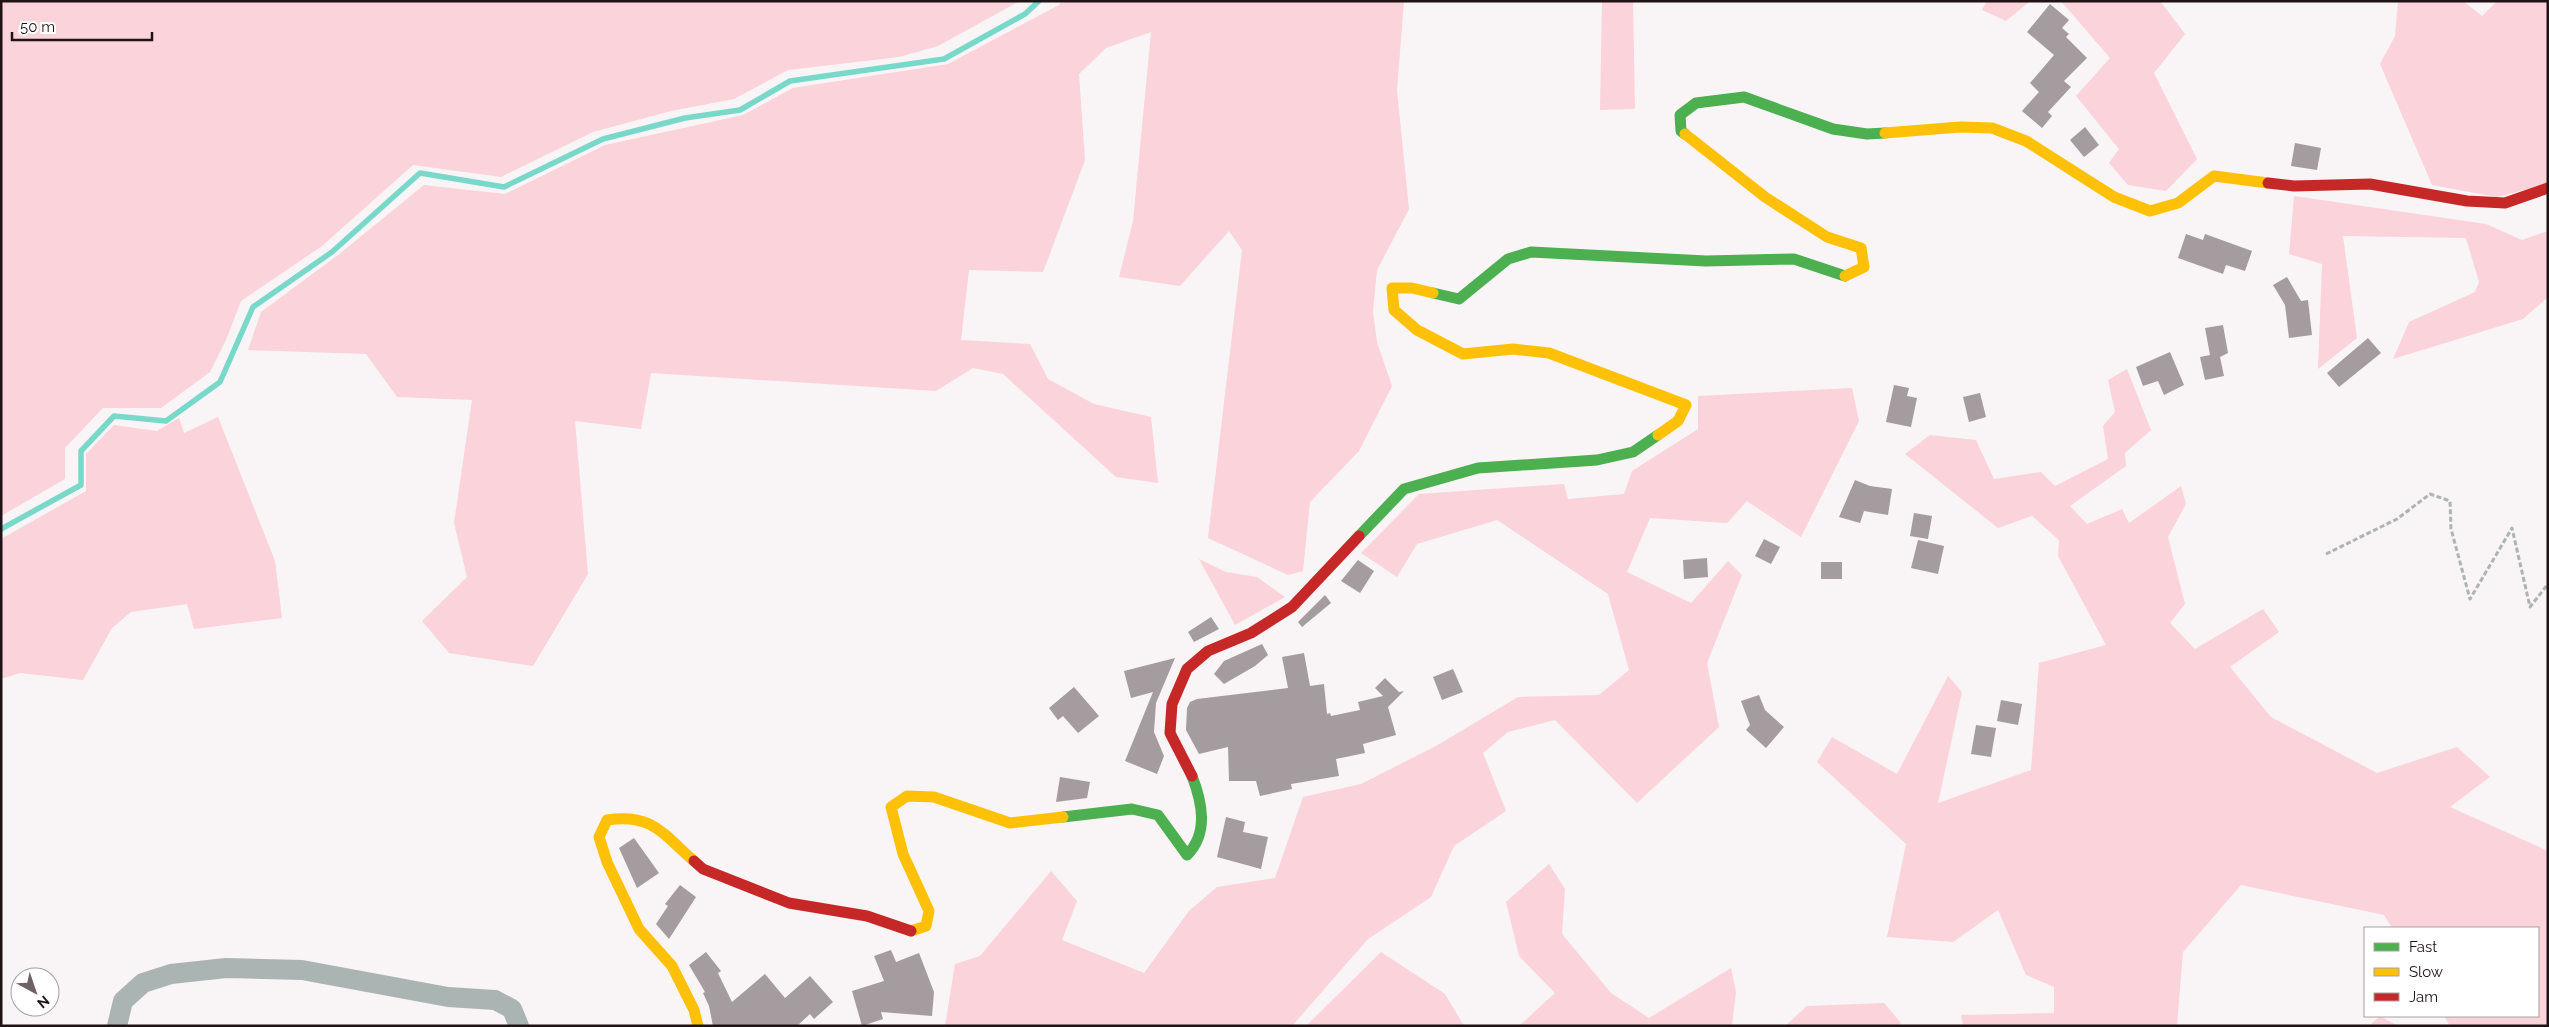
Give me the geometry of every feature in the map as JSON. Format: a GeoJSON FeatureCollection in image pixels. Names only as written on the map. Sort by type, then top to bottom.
{"type":"FeatureCollection","features":[{"type":"Feature","properties":{"kind":"street"},"geometry":{"type":"LineString","coordinates":[[698,1026],[694,1010],[672,966],[639,929],[607,862],[599,837],[607,820],[626,817],[652,824],[703,869],[789,903],[867,916],[910,931],[926,926],[929,911],[903,854],[891,807],[907,796],[934,797],[1010,823],[1132,809],[1158,815],[1187,855],[1197,845],[1203,814],[1193,777],[1170,733],[1172,704],[1187,669],[1208,651],[1251,633],[1292,608],[1404,489],[1478,468],[1597,460],[1633,452],[1678,421],[1686,405],[1549,353],[1513,349],[1462,354],[1417,330],[1394,310],[1392,288],[1412,288],[1459,299],[1508,258],[1531,252],[1706,261],[1794,259],[1845,276],[1864,267],[1861,248],[1826,237],[1765,197],[1681,131],[1680,114],[1696,103],[1744,97],[1833,129],[1867,134],[1960,127],[1992,128],[2026,141],[2114,197],[2150,211],[2178,203],[2214,176],[2294,186],[2370,184],[2467,201],[2505,203],[2548,188]]}},
{"type":"Feature","properties":{"kind":"street"},"geometry":{"type":"LineString","coordinates":[[117,1026],[123,1001],[143,983],[171,974],[226,968],[302,970],[448,997],[495,1000],[512,1009],[520,1026]]}},
{"type":"Feature","properties":{"kind":"path"},"geometry":{"type":"LineString","coordinates":[[2326,554],[2397,519],[2430,494],[2450,501],[2451,529],[2470,599],[2512,528],[2530,607],[2548,584]]}},
{"type":"Feature","properties":{"kind":"shaded area"},"geometry":{"type":"Polygon","coordinates":[[[1,1],[1020,1],[938,46],[899,57],[788,70],[734,99],[671,111],[593,132],[501,177],[413,165],[322,246],[241,301],[226,340],[210,372],[161,408],[103,408],[65,448],[65,479],[1,516],[1,1]]]}},
{"type":"Feature","properties":{"kind":"shaded area"},"geometry":{"type":"Polygon","coordinates":[[[1062,1],[1404,1],[1397,90],[1409,209],[1377,270],[1373,311],[1377,342],[1392,386],[1359,451],[1310,502],[1303,571],[1288,575],[1208,538],[1242,250],[1229,231],[1180,286],[1119,277],[1133,221],[1151,32],[1106,48],[1079,74],[1085,160],[1043,272],[969,270],[961,340],[1030,344],[1048,379],[1094,404],[1151,417],[1158,483],[1116,477],[1003,374],[973,368],[936,391],[651,373],[641,429],[575,421],[588,574],[533,666],[449,653],[422,621],[467,577],[454,523],[472,400],[397,397],[366,354],[248,350],[261,312],[338,255],[424,185],[505,194],[605,145],[743,115],[793,88],[948,64],[1059,5],[1062,1]]]}},
{"type":"Feature","properties":{"kind":"shaded area"},"geometry":{"type":"Polygon","coordinates":[[[1602,1],[1633,1],[1635,109],[1600,110],[1602,1]]]}},
{"type":"Feature","properties":{"kind":"shaded area"},"geometry":{"type":"Polygon","coordinates":[[[1987,1],[2030,1],[2006,21],[1982,10],[1987,1]]]}},
{"type":"Feature","properties":{"kind":"shaded area"},"geometry":{"type":"Polygon","coordinates":[[[2061,1],[2160,1],[2185,34],[2154,73],[2197,159],[2166,191],[2128,185],[2109,163],[2119,149],[2076,96],[2110,58],[2061,1]]]}},
{"type":"Feature","properties":{"kind":"shaded area"},"geometry":{"type":"Polygon","coordinates":[[[2398,1],[2463,1],[2482,16],[2497,1],[2548,1],[2548,184],[2497,197],[2432,185],[2380,64],[2395,36],[2398,1]]]}},
{"type":"Feature","properties":{"kind":"shaded area"},"geometry":{"type":"Polygon","coordinates":[[[2294,196],[2486,224],[2522,240],[2548,231],[2548,297],[2523,319],[2393,359],[2409,322],[2475,292],[2479,282],[2466,238],[2343,236],[2357,338],[2318,369],[2322,264],[2289,254],[2294,196]]]}},
{"type":"Feature","properties":{"kind":"shaded area"},"geometry":{"type":"Polygon","coordinates":[[[2127,369],[2151,430],[2125,453],[2126,466],[2070,506],[2087,524],[2122,509],[2129,523],[2181,486],[2186,504],[2168,537],[2185,604],[2170,623],[2195,649],[2263,609],[2279,632],[2230,667],[2271,717],[2377,773],[2457,747],[2490,777],[2450,807],[2548,851],[2548,1026],[2450,1026],[2445,1017],[2539,1017],[2539,927],[2391,927],[2384,915],[2241,885],[2183,952],[2177,1026],[1963,1026],[1961,1015],[2054,1013],[2054,987],[2026,975],[1998,910],[1953,942],[1887,937],[1906,844],[1817,762],[1832,737],[1897,774],[1948,676],[1962,692],[1938,803],[2031,770],[2039,663],[2106,645],[2058,556],[2059,540],[2032,516],[1998,528],[1905,454],[1930,435],[1976,440],[1994,479],[2041,472],[2055,486],[2108,459],[2103,426],[2115,412],[2108,380],[2127,369]]]}},
{"type":"Feature","properties":{"kind":"shaded area"},"geometry":{"type":"Polygon","coordinates":[[[1852,388],[1859,421],[1801,537],[1747,501],[1727,523],[1650,518],[1627,572],[1691,603],[1728,561],[1742,575],[1707,663],[1719,727],[1637,803],[1555,720],[1508,732],[1483,753],[1506,811],[1454,846],[1431,897],[1368,939],[1292,1026],[945,1026],[955,964],[980,956],[1051,871],[1077,901],[1062,940],[1144,973],[1189,911],[1217,887],[1275,878],[1303,797],[1361,784],[1436,746],[1518,697],[1599,695],[1629,670],[1608,594],[1497,520],[1417,544],[1397,577],[1361,553],[1419,494],[1564,484],[1568,499],[1624,494],[1632,471],[1698,429],[1698,396],[1852,388]]]}},
{"type":"Feature","properties":{"kind":"shaded area"},"geometry":{"type":"Polygon","coordinates":[[[218,417],[275,561],[282,618],[194,629],[187,604],[131,612],[112,628],[83,680],[20,673],[1,679],[1,539],[86,491],[86,454],[114,425],[157,431],[179,418],[184,433],[218,417]]]}},
{"type":"Feature","properties":{"kind":"shaded area"},"geometry":{"type":"Polygon","coordinates":[[[1199,559],[1226,572],[1257,577],[1285,597],[1235,625],[1199,559]]]}},
{"type":"Feature","properties":{"kind":"shaded area"},"geometry":{"type":"Polygon","coordinates":[[[1549,864],[1565,889],[1562,934],[1611,993],[1649,1018],[1731,968],[1736,992],[1732,1026],[1519,1026],[1555,993],[1519,956],[1506,902],[1549,864]]]}},
{"type":"Feature","properties":{"kind":"shaded area"},"geometry":{"type":"Polygon","coordinates":[[[1381,952],[1445,994],[1464,1026],[1306,1026],[1381,952]]]}},
{"type":"Feature","properties":{"kind":"shaded area"},"geometry":{"type":"Polygon","coordinates":[[[1884,1003],[1901,1023],[1899,1026],[1785,1026],[1807,1006],[1884,1003]]]}},
{"type":"Feature","properties":{"kind":"shaded area"},"geometry":{"type":"Polygon","coordinates":[[[2379,1017],[2382,1017],[2398,1026],[2369,1026],[2379,1017]]]}},
{"type":"Feature","properties":{"kind":"building"},"geometry":{"type":"Polygon","coordinates":[[[2050,4],[2069,20],[2062,28],[2069,34],[2066,37],[2087,58],[2064,81],[2071,87],[2048,112],[2052,116],[2042,128],[2022,111],[2039,92],[2030,83],[2054,55],[2027,32],[2050,4]]]}},
{"type":"Feature","properties":{"kind":"building"},"geometry":{"type":"Polygon","coordinates":[[[2085,127],[2099,145],[2084,157],[2070,140],[2085,127]]]}},
{"type":"Feature","properties":{"kind":"building"},"geometry":{"type":"Polygon","coordinates":[[[2295,143],[2321,148],[2317,170],[2291,166],[2295,143]]]}},
{"type":"Feature","properties":{"kind":"building"},"geometry":{"type":"Polygon","coordinates":[[[2186,234],[2203,240],[2205,234],[2252,251],[2245,271],[2226,265],[2223,274],[2178,258],[2186,234]]]}},
{"type":"Feature","properties":{"kind":"building"},"geometry":{"type":"Polygon","coordinates":[[[2287,277],[2301,301],[2308,300],[2312,335],[2289,338],[2285,305],[2273,285],[2287,277]]]}},
{"type":"Feature","properties":{"kind":"building"},"geometry":{"type":"Polygon","coordinates":[[[2223,325],[2228,353],[2220,357],[2224,376],[2205,380],[2200,357],[2210,355],[2205,328],[2223,325]]]}},
{"type":"Feature","properties":{"kind":"building"},"geometry":{"type":"Polygon","coordinates":[[[2368,338],[2381,353],[2339,387],[2327,373],[2368,338]]]}},
{"type":"Feature","properties":{"kind":"building"},"geometry":{"type":"Polygon","coordinates":[[[2170,352],[2184,385],[2164,395],[2158,381],[2143,386],[2136,367],[2170,352]]]}},
{"type":"Feature","properties":{"kind":"building"},"geometry":{"type":"Polygon","coordinates":[[[1894,385],[1909,388],[1907,396],[1917,398],[1911,427],[1886,422],[1894,385]]]}},
{"type":"Feature","properties":{"kind":"building"},"geometry":{"type":"Polygon","coordinates":[[[1980,393],[1986,417],[1969,422],[1963,397],[1980,393]]]}},
{"type":"Feature","properties":{"kind":"building"},"geometry":{"type":"Polygon","coordinates":[[[1855,480],[1870,486],[1892,489],[1888,515],[1864,511],[1860,523],[1839,517],[1855,480]]]}},
{"type":"Feature","properties":{"kind":"building"},"geometry":{"type":"Polygon","coordinates":[[[1914,513],[1932,516],[1928,539],[1910,536],[1914,513]]]}},
{"type":"Feature","properties":{"kind":"building"},"geometry":{"type":"Polygon","coordinates":[[[1764,539],[1780,547],[1771,564],[1755,556],[1764,539]]]}},
{"type":"Feature","properties":{"kind":"building"},"geometry":{"type":"Polygon","coordinates":[[[1918,540],[1944,546],[1938,574],[1911,568],[1918,540]]]}},
{"type":"Feature","properties":{"kind":"building"},"geometry":{"type":"Polygon","coordinates":[[[1707,558],[1708,577],[1684,579],[1683,560],[1707,558]]]}},
{"type":"Feature","properties":{"kind":"building"},"geometry":{"type":"Polygon","coordinates":[[[1358,560],[1374,571],[1360,593],[1341,581],[1358,560]]]}},
{"type":"Feature","properties":{"kind":"building"},"geometry":{"type":"Polygon","coordinates":[[[1821,562],[1842,562],[1842,579],[1821,579],[1821,562]]]}},
{"type":"Feature","properties":{"kind":"building"},"geometry":{"type":"Polygon","coordinates":[[[1325,595],[1331,603],[1302,627],[1298,622],[1325,595]]]}},
{"type":"Feature","properties":{"kind":"building"},"geometry":{"type":"Polygon","coordinates":[[[1211,617],[1219,629],[1194,642],[1188,632],[1211,617]]]}},
{"type":"Feature","properties":{"kind":"building"},"geometry":{"type":"Polygon","coordinates":[[[1262,644],[1268,655],[1255,666],[1224,684],[1214,674],[1224,661],[1262,644]]]}},
{"type":"Feature","properties":{"kind":"building"},"geometry":{"type":"Polygon","coordinates":[[[1304,653],[1310,686],[1324,684],[1327,714],[1330,713],[1331,716],[1360,710],[1358,702],[1383,696],[1375,688],[1385,678],[1399,692],[1404,691],[1388,707],[1396,735],[1363,744],[1365,753],[1336,759],[1339,776],[1291,784],[1292,789],[1260,796],[1256,781],[1229,781],[1228,747],[1199,754],[1186,730],[1187,708],[1190,702],[1197,699],[1288,688],[1282,657],[1304,653]]]}},
{"type":"Feature","properties":{"kind":"building"},"geometry":{"type":"Polygon","coordinates":[[[1175,658],[1156,703],[1154,732],[1164,756],[1157,774],[1125,761],[1153,692],[1131,698],[1124,671],[1175,658]]]}},
{"type":"Feature","properties":{"kind":"building"},"geometry":{"type":"Polygon","coordinates":[[[1453,669],[1463,692],[1442,700],[1433,677],[1453,669]]]}},
{"type":"Feature","properties":{"kind":"building"},"geometry":{"type":"Polygon","coordinates":[[[1074,687],[1099,716],[1078,733],[1063,716],[1058,720],[1049,708],[1074,687]]]}},
{"type":"Feature","properties":{"kind":"building"},"geometry":{"type":"Polygon","coordinates":[[[1759,695],[1765,710],[1784,727],[1766,748],[1746,730],[1750,725],[1741,701],[1759,695]]]}},
{"type":"Feature","properties":{"kind":"building"},"geometry":{"type":"Polygon","coordinates":[[[2001,700],[2022,704],[2018,725],[1997,721],[2001,700]]]}},
{"type":"Feature","properties":{"kind":"building"},"geometry":{"type":"Polygon","coordinates":[[[1976,725],[1996,728],[1991,757],[1971,754],[1976,725]]]}},
{"type":"Feature","properties":{"kind":"building"},"geometry":{"type":"Polygon","coordinates":[[[1060,777],[1090,782],[1087,798],[1056,802],[1060,777]]]}},
{"type":"Feature","properties":{"kind":"building"},"geometry":{"type":"Polygon","coordinates":[[[1226,817],[1245,822],[1243,832],[1268,837],[1261,869],[1217,857],[1226,817]]]}},
{"type":"Feature","properties":{"kind":"building"},"geometry":{"type":"Polygon","coordinates":[[[634,838],[659,873],[637,888],[619,848],[634,838]]]}},
{"type":"Feature","properties":{"kind":"building"},"geometry":{"type":"Polygon","coordinates":[[[680,885],[696,897],[669,939],[656,924],[668,906],[665,904],[680,885]]]}},
{"type":"Feature","properties":{"kind":"building"},"geometry":{"type":"Polygon","coordinates":[[[891,950],[896,962],[919,953],[934,992],[932,1016],[881,1012],[883,1019],[862,1026],[852,991],[884,981],[874,956],[891,950]]]}},
{"type":"Feature","properties":{"kind":"building"},"geometry":{"type":"Polygon","coordinates":[[[706,952],[721,971],[718,973],[732,1002],[765,974],[785,998],[810,976],[833,1002],[814,1019],[810,1014],[797,1026],[713,1026],[709,1006],[703,993],[705,992],[689,965],[706,952]]]}},
{"type":"Feature","properties":{"kind":"waterway"},"geometry":{"type":"LineString","coordinates":[[1,529],[81,485],[81,451],[114,416],[166,421],[220,382],[253,307],[332,252],[420,173],[504,187],[603,139],[685,118],[740,110],[790,81],[944,59],[1025,14],[1039,1]]}},
{"type":"Feature","properties":{"kind":"traffic: fast"},"geometry":{"type":"LineString","coordinates":[[1685,134],[1681,131],[1680,115],[1696,103],[1744,97],[1833,129],[1867,134],[1885,133]]}},
{"type":"Feature","properties":{"kind":"traffic: fast"},"geometry":{"type":"LineString","coordinates":[[1433,293],[1459,299],[1508,259],[1531,252],[1706,261],[1794,259],[1845,276]]}},
{"type":"Feature","properties":{"kind":"traffic: fast"},"geometry":{"type":"LineString","coordinates":[[1359,536],[1404,489],[1478,468],[1597,460],[1633,452],[1658,435]]}},
{"type":"Feature","properties":{"kind":"traffic: fast"},"geometry":{"type":"LineString","coordinates":[[1063,817],[1132,809],[1158,815],[1187,855],[1198,837],[1202,817],[1199,796],[1192,776]]}},
{"type":"Feature","properties":{"kind":"traffic: slow"},"geometry":{"type":"LineString","coordinates":[[1885,133],[1960,127],[1992,128],[2026,141],[2114,197],[2150,211],[2178,203],[2214,176],[2268,183]]}},
{"type":"Feature","properties":{"kind":"traffic: slow"},"geometry":{"type":"LineString","coordinates":[[1685,134],[1765,197],[1827,237],[1861,248],[1864,267],[1845,276]]}},
{"type":"Feature","properties":{"kind":"traffic: slow"},"geometry":{"type":"LineString","coordinates":[[1433,293],[1412,288],[1392,288],[1394,310],[1417,330],[1463,354],[1513,349],[1549,353],[1686,405],[1678,421],[1658,435]]}},
{"type":"Feature","properties":{"kind":"traffic: slow"},"geometry":{"type":"LineString","coordinates":[[911,931],[926,926],[929,911],[903,854],[891,807],[907,796],[934,797],[1010,823],[1063,817]]}},
{"type":"Feature","properties":{"kind":"traffic: slow"},"geometry":{"type":"LineString","coordinates":[[694,861],[665,834],[646,823],[635,820],[607,820],[599,837],[607,862],[639,929],[672,966],[694,1010],[698,1026]]}},
{"type":"Feature","properties":{"kind":"traffic: jam"},"geometry":{"type":"LineString","coordinates":[[2268,183],[2294,186],[2370,184],[2467,201],[2505,203],[2548,188]]}},
{"type":"Feature","properties":{"kind":"traffic: jam"},"geometry":{"type":"LineString","coordinates":[[1192,776],[1170,733],[1172,704],[1187,669],[1208,651],[1251,633],[1292,607],[1359,536]]}},
{"type":"Feature","properties":{"kind":"traffic: jam"},"geometry":{"type":"LineString","coordinates":[[694,861],[703,869],[789,903],[867,916],[911,931]]}}]}
